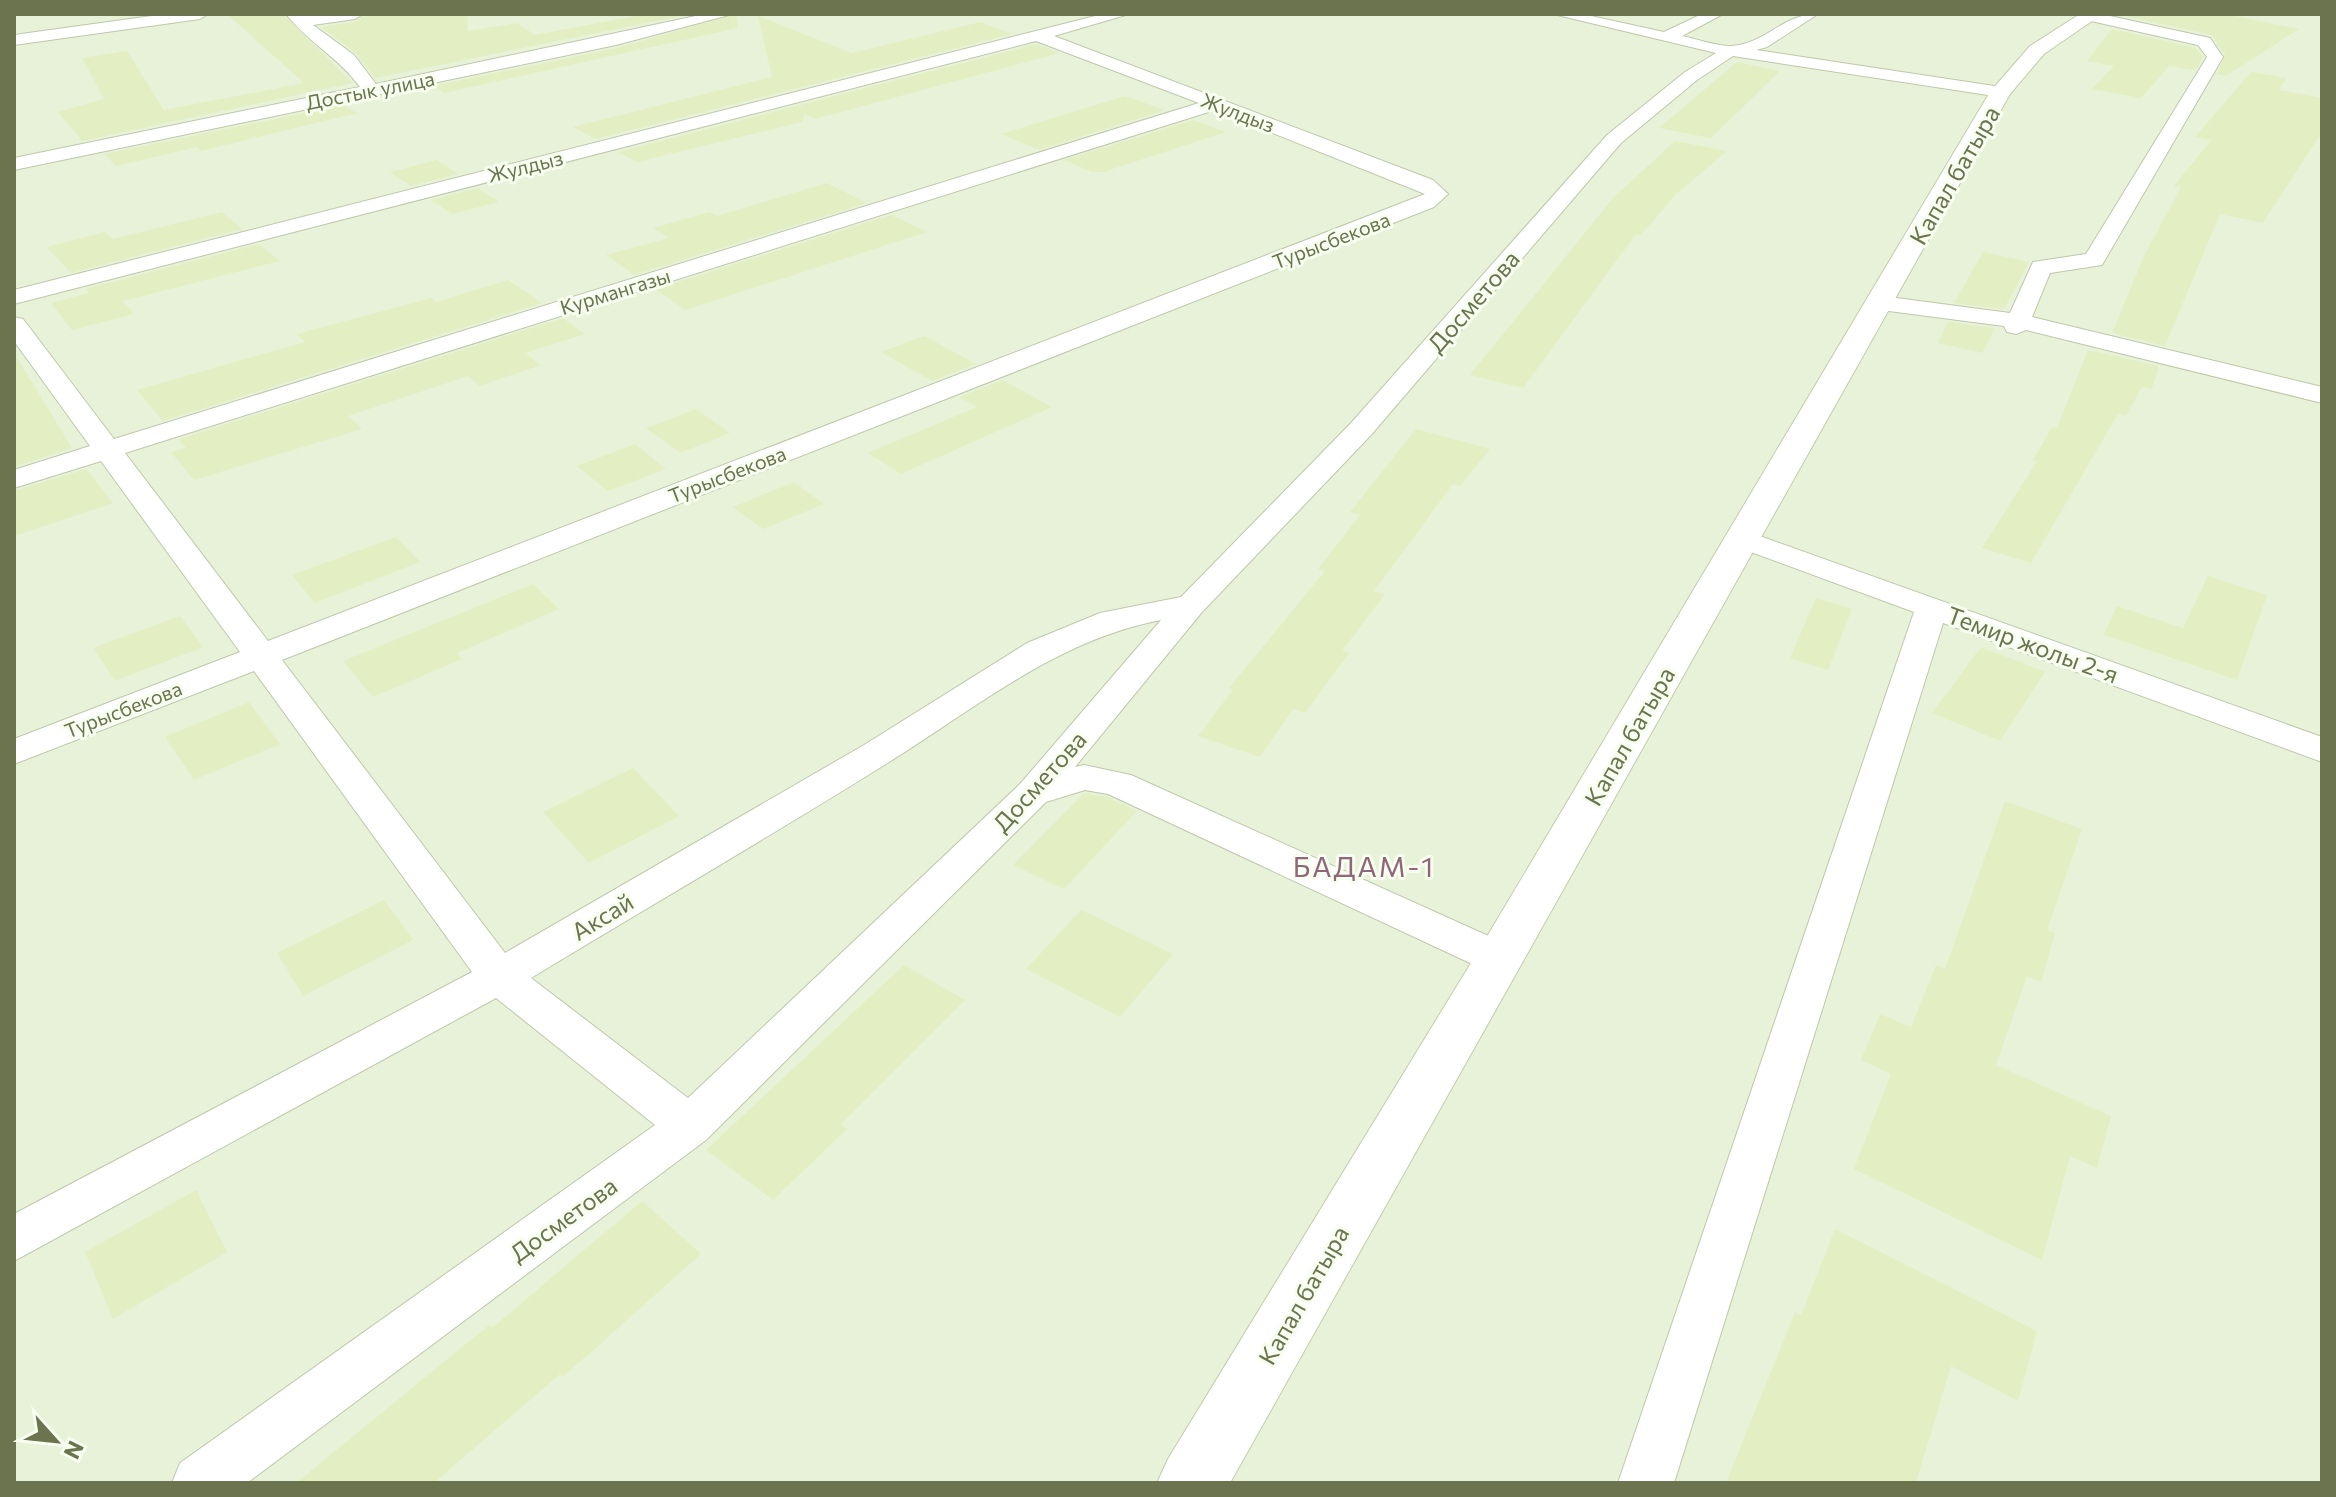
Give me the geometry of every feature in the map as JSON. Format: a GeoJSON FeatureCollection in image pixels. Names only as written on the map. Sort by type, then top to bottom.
{"type":"FeatureCollection","features":[{"type":"Feature","properties":{"kind":"main road","name":"Капал батыра"},"geometry":{"type":"LineString","coordinates":[[1192,1483],[1500,959],[2001,92],[2037,50],[2091,15]]}},
{"type":"Feature","properties":{"kind":"street"},"geometry":{"type":"LineString","coordinates":[[14,40],[200,14]]}},
{"type":"Feature","properties":{"kind":"street"},"geometry":{"type":"LineString","coordinates":[[298,18],[355,14]]}},
{"type":"Feature","properties":{"kind":"street","name":"Достык улица"},"geometry":{"type":"LineString","coordinates":[[14,164],[725,14]]}},
{"type":"Feature","properties":{"kind":"street","name":"Жулдыз"},"geometry":{"type":"LineString","coordinates":[[14,297],[1121,14]]}},
{"type":"Feature","properties":{"kind":"street"},"geometry":{"type":"LineString","coordinates":[[1561,14],[1730,51],[2001,92]]}},
{"type":"Feature","properties":{"kind":"street"},"geometry":{"type":"LineString","coordinates":[[1664,38],[1715,14]]}},
{"type":"Feature","properties":{"kind":"street","name":"Досметова"},"geometry":{"type":"LineString","coordinates":[[200,1483],[690,1126],[1033,793],[1191,605],[1361,429],[1614,139],[1680,85],[1730,51],[1761,44],[1810,14]]}},
{"type":"Feature","properties":{"kind":"street"},"geometry":{"type":"LineString","coordinates":[[2017,324],[2041,267],[2094,260],[2215,57],[2204,41],[2091,15]]}},
{"type":"Feature","properties":{"kind":"street"},"geometry":{"type":"LineString","coordinates":[[298,18],[348,59],[371,90]]}},
{"type":"Feature","properties":{"kind":"street","name":"Жулдыз"},"geometry":{"type":"LineString","coordinates":[[1036,35],[1426,184],[1438,194]]}},
{"type":"Feature","properties":{"kind":"street","name":"Курмангазы"},"geometry":{"type":"LineString","coordinates":[[14,479],[1215,104]]}},
{"type":"Feature","properties":{"kind":"street","name":"Турысбекова"},"geometry":{"type":"LineString","coordinates":[[14,752],[1427,203],[1438,194]]}},
{"type":"Feature","properties":{"kind":"street"},"geometry":{"type":"LineString","coordinates":[[1881,303],[2017,324],[2322,395]]}},
{"type":"Feature","properties":{"kind":"street"},"geometry":{"type":"LineString","coordinates":[[14,324],[499,977],[690,1126]]}},
{"type":"Feature","properties":{"kind":"street","name":"Темир жолы 2-я"},"geometry":{"type":"LineString","coordinates":[[1743,539],[2322,750]]}},
{"type":"Feature","properties":{"kind":"street","name":"Аксай"},"geometry":{"type":"LineString","coordinates":[[14,1239],[499,977],[877,753],[1039,650],[1111,620],[1191,605]]}},
{"type":"Feature","properties":{"kind":"street"},"geometry":{"type":"LineString","coordinates":[[1646,1483],[1932,607]]}},
{"type":"Feature","properties":{"kind":"street"},"geometry":{"type":"LineString","coordinates":[[1033,793],[1084,777],[1118,784],[1500,959]]}},
{"type":"Feature","properties":{"kind":"shaded area","name":"БАДАМ-1"},"geometry":{"type":"Polygon","coordinates":[[[14,14],[2322,14],[2322,1483],[14,1483],[14,14]]]}},
{"type":"Feature","properties":{"kind":"building"},"geometry":{"type":"Polygon","coordinates":[[[227,14],[283,14],[353,83],[82,141],[58,112],[104,99],[82,58],[127,51],[164,110],[304,83],[227,14]]]}},
{"type":"Feature","properties":{"kind":"building"},"geometry":{"type":"Polygon","coordinates":[[[366,14],[467,14],[468,31],[517,23],[535,35],[646,14],[691,14],[375,78],[356,53],[321,27],[355,22],[366,14]]]}},
{"type":"Feature","properties":{"kind":"building"},"geometry":{"type":"Polygon","coordinates":[[[736,14],[738,28],[444,93],[432,86],[617,48],[736,14]]]}},
{"type":"Feature","properties":{"kind":"building"},"geometry":{"type":"Polygon","coordinates":[[[2224,14],[2299,29],[2226,76],[2217,74],[2225,55],[2211,35],[2121,15],[2224,14]]]}},
{"type":"Feature","properties":{"kind":"building"},"geometry":{"type":"Polygon","coordinates":[[[758,16],[852,53],[980,22],[1012,34],[596,139],[573,127],[772,77],[758,16]]]}},
{"type":"Feature","properties":{"kind":"building"},"geometry":{"type":"Polygon","coordinates":[[[2112,29],[2196,48],[2203,57],[2195,70],[2169,66],[2141,98],[2092,89],[2114,66],[2087,61],[2112,29]]]}},
{"type":"Feature","properties":{"kind":"building"},"geometry":{"type":"Polygon","coordinates":[[[1036,44],[1060,53],[815,119],[805,114],[802,122],[637,162],[618,152],[1036,44]]]}},
{"type":"Feature","properties":{"kind":"building"},"geometry":{"type":"Polygon","coordinates":[[[1737,62],[1780,71],[1711,138],[1659,128],[1737,62]]]}},
{"type":"Feature","properties":{"kind":"building"},"geometry":{"type":"Polygon","coordinates":[[[2251,72],[2286,78],[2279,90],[2322,98],[2322,132],[2263,223],[2220,214],[2165,346],[2112,333],[2144,256],[2181,187],[2174,186],[2211,140],[2195,137],[2251,72]]]}},
{"type":"Feature","properties":{"kind":"building"},"geometry":{"type":"Polygon","coordinates":[[[1125,96],[1165,110],[1039,150],[1001,134],[1125,96]]]}},
{"type":"Feature","properties":{"kind":"building"},"geometry":{"type":"Polygon","coordinates":[[[343,105],[357,113],[201,151],[197,147],[116,166],[104,154],[343,105]]]}},
{"type":"Feature","properties":{"kind":"building"},"geometry":{"type":"Polygon","coordinates":[[[1193,120],[1226,132],[1103,172],[1092,172],[1064,160],[1193,120]]]}},
{"type":"Feature","properties":{"kind":"building"},"geometry":{"type":"Polygon","coordinates":[[[1675,141],[1727,151],[1675,195],[1641,235],[1636,234],[1523,388],[1470,375],[1613,198],[1675,141]]]}},
{"type":"Feature","properties":{"kind":"building"},"geometry":{"type":"Polygon","coordinates":[[[437,160],[458,174],[411,186],[390,172],[437,160]]]}},
{"type":"Feature","properties":{"kind":"building"},"geometry":{"type":"Polygon","coordinates":[[[827,183],[867,203],[634,275],[606,255],[669,238],[653,228],[710,212],[717,216],[827,183]]]}},
{"type":"Feature","properties":{"kind":"building"},"geometry":{"type":"Polygon","coordinates":[[[478,188],[499,202],[452,214],[431,200],[478,188]]]}},
{"type":"Feature","properties":{"kind":"building"},"geometry":{"type":"Polygon","coordinates":[[[222,212],[242,229],[71,273],[47,247],[105,232],[112,239],[222,212]]]}},
{"type":"Feature","properties":{"kind":"building"},"geometry":{"type":"Polygon","coordinates":[[[891,215],[927,232],[685,310],[655,289],[891,215]]]}},
{"type":"Feature","properties":{"kind":"building"},"geometry":{"type":"Polygon","coordinates":[[[259,244],[280,261],[123,301],[134,314],[72,330],[51,303],[89,293],[85,289],[259,244]]]}},
{"type":"Feature","properties":{"kind":"building"},"geometry":{"type":"Polygon","coordinates":[[[1983,252],[2029,262],[2004,309],[1954,303],[1983,252]]]}},
{"type":"Feature","properties":{"kind":"building"},"geometry":{"type":"Polygon","coordinates":[[[508,280],[542,303],[163,421],[137,390],[305,342],[297,334],[431,298],[436,302],[508,280]]]}},
{"type":"Feature","properties":{"kind":"building"},"geometry":{"type":"Polygon","coordinates":[[[563,318],[585,334],[525,353],[541,365],[479,386],[468,376],[348,416],[362,429],[194,480],[171,452],[186,448],[179,439],[563,318]]]}},
{"type":"Feature","properties":{"kind":"building"},"geometry":{"type":"Polygon","coordinates":[[[1948,322],[1995,328],[1982,353],[1938,343],[1948,322]]]}},
{"type":"Feature","properties":{"kind":"building"},"geometry":{"type":"Polygon","coordinates":[[[924,336],[976,364],[932,381],[881,352],[924,336]]]}},
{"type":"Feature","properties":{"kind":"building"},"geometry":{"type":"Polygon","coordinates":[[[2088,350],[2159,366],[2152,389],[2142,387],[2126,416],[2118,414],[2031,563],[1982,548],[2037,461],[2033,460],[2052,427],[2057,428],[2088,350]]]}},
{"type":"Feature","properties":{"kind":"building"},"geometry":{"type":"Polygon","coordinates":[[[14,353],[72,448],[14,467],[14,353]]]}},
{"type":"Feature","properties":{"kind":"building"},"geometry":{"type":"Polygon","coordinates":[[[1003,380],[1052,407],[901,474],[868,453],[977,407],[959,397],[1003,380]]]}},
{"type":"Feature","properties":{"kind":"building"},"geometry":{"type":"Polygon","coordinates":[[[696,409],[730,433],[680,453],[646,428],[696,409]]]}},
{"type":"Feature","properties":{"kind":"building"},"geometry":{"type":"Polygon","coordinates":[[[1416,429],[1490,449],[1460,486],[1453,484],[1374,591],[1385,594],[1342,651],[1349,653],[1305,713],[1293,709],[1260,757],[1198,736],[1233,690],[1229,688],[1325,571],[1318,569],[1360,515],[1350,512],[1416,429]]]}},
{"type":"Feature","properties":{"kind":"building"},"geometry":{"type":"Polygon","coordinates":[[[635,444],[666,469],[608,491],[577,466],[635,444]]]}},
{"type":"Feature","properties":{"kind":"building"},"geometry":{"type":"Polygon","coordinates":[[[86,469],[113,503],[14,536],[14,491],[86,469]]]}},
{"type":"Feature","properties":{"kind":"building"},"geometry":{"type":"Polygon","coordinates":[[[794,482],[824,504],[763,529],[733,507],[794,482]]]}},
{"type":"Feature","properties":{"kind":"building"},"geometry":{"type":"Polygon","coordinates":[[[396,537],[420,562],[315,603],[292,575],[396,537]]]}},
{"type":"Feature","properties":{"kind":"building"},"geometry":{"type":"Polygon","coordinates":[[[2208,576],[2267,595],[2237,680],[2104,635],[2117,606],[2183,628],[2208,576]]]}},
{"type":"Feature","properties":{"kind":"building"},"geometry":{"type":"Polygon","coordinates":[[[533,584],[559,609],[457,653],[462,659],[373,697],[343,661],[533,584]]]}},
{"type":"Feature","properties":{"kind":"building"},"geometry":{"type":"Polygon","coordinates":[[[1816,598],[1852,609],[1828,670],[1790,658],[1816,598]]]}},
{"type":"Feature","properties":{"kind":"building"},"geometry":{"type":"Polygon","coordinates":[[[180,616],[203,647],[115,681],[93,648],[180,616]]]}},
{"type":"Feature","properties":{"kind":"building"},"geometry":{"type":"Polygon","coordinates":[[[1981,647],[2045,672],[2000,741],[1932,713],[1981,647]]]}},
{"type":"Feature","properties":{"kind":"building"},"geometry":{"type":"Polygon","coordinates":[[[249,702],[280,744],[194,780],[165,737],[249,702]]]}},
{"type":"Feature","properties":{"kind":"building"},"geometry":{"type":"Polygon","coordinates":[[[633,768],[679,816],[589,863],[543,812],[633,768]]]}},
{"type":"Feature","properties":{"kind":"building"},"geometry":{"type":"Polygon","coordinates":[[[1084,793],[1107,797],[1137,811],[1064,889],[1013,865],[1084,793]]]}},
{"type":"Feature","properties":{"kind":"building"},"geometry":{"type":"Polygon","coordinates":[[[2005,801],[2082,829],[2047,930],[2055,933],[2041,982],[2027,976],[1996,1065],[2111,1116],[2097,1168],[2070,1156],[2042,1260],[1854,1169],[1891,1074],[1861,1060],[1880,1014],[1911,1027],[1936,965],[1945,969],[2005,801]]]}},
{"type":"Feature","properties":{"kind":"building"},"geometry":{"type":"Polygon","coordinates":[[[384,900],[413,940],[303,996],[277,953],[384,900]]]}},
{"type":"Feature","properties":{"kind":"building"},"geometry":{"type":"Polygon","coordinates":[[[1081,910],[1173,954],[1120,1017],[1026,969],[1081,910]]]}},
{"type":"Feature","properties":{"kind":"building"},"geometry":{"type":"Polygon","coordinates":[[[904,965],[965,1000],[841,1124],[847,1129],[773,1200],[706,1150],[904,965]]]}},
{"type":"Feature","properties":{"kind":"building"},"geometry":{"type":"Polygon","coordinates":[[[196,1190],[227,1252],[113,1319],[85,1252],[196,1190]]]}},
{"type":"Feature","properties":{"kind":"building"},"geometry":{"type":"Polygon","coordinates":[[[642,1201],[701,1254],[563,1377],[560,1374],[434,1483],[296,1483],[489,1325],[492,1328],[642,1201]]]}},
{"type":"Feature","properties":{"kind":"building"},"geometry":{"type":"Polygon","coordinates":[[[1835,1229],[2037,1331],[2018,1401],[1951,1366],[1916,1483],[1726,1483],[1795,1312],[1801,1315],[1835,1229]]]}},
{"type":"Feature","properties":{"kind":"district","name":"БАДАМ-1"},"geometry":{"type":"Point","coordinates":[1364,866]}}]}
